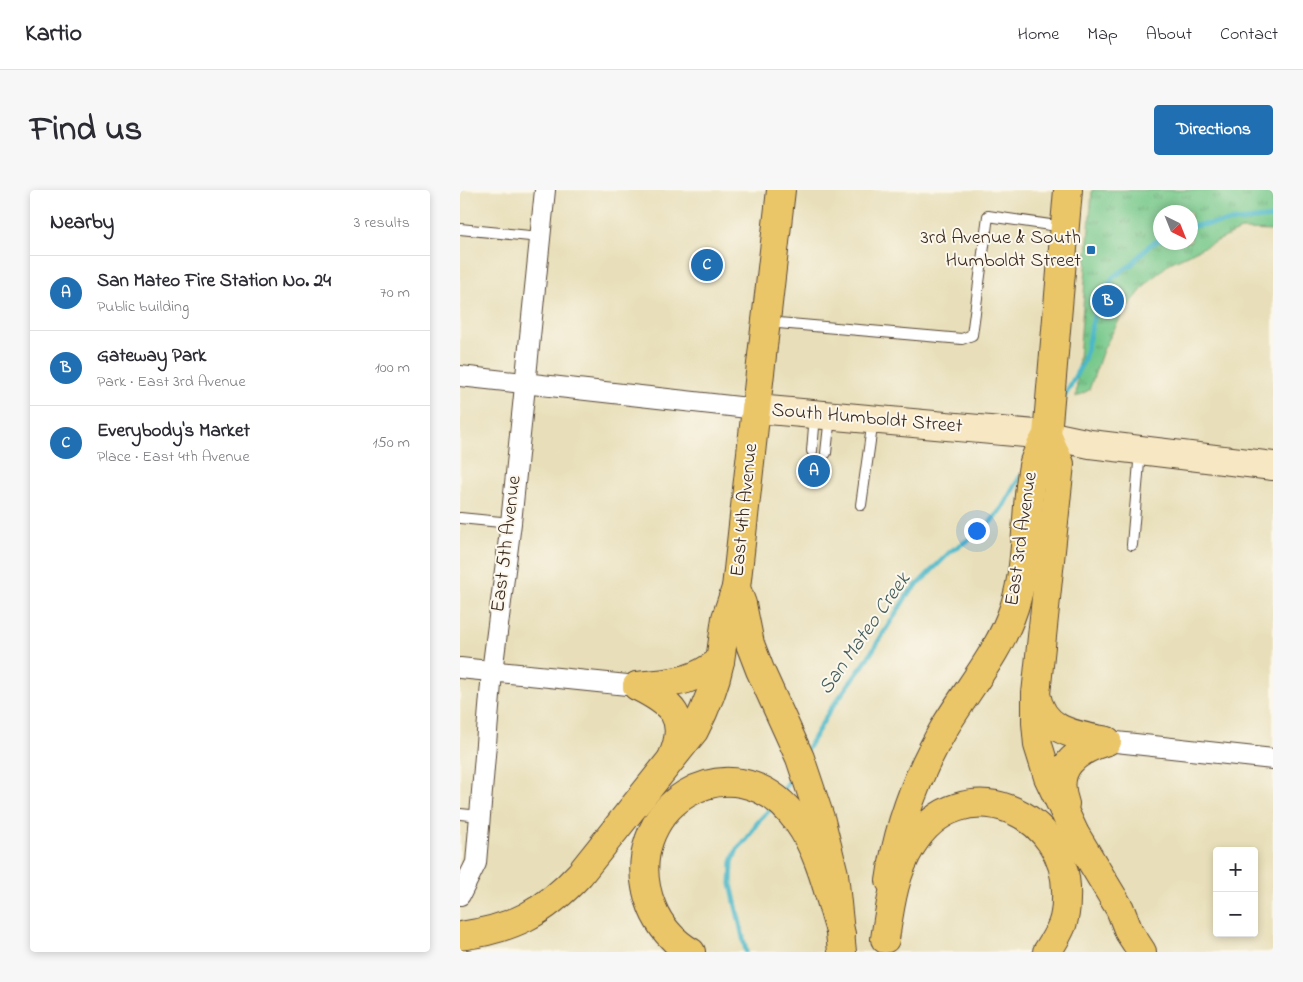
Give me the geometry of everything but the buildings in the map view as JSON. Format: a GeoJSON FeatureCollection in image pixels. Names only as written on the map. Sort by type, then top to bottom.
{"type":"FeatureCollection","features":[{"type":"Feature","properties":{"kind":"main road","name":"East 4th Avenue"},"geometry":{"type":"LineString","coordinates":[[781,190],[736,588],[742,604],[750,644],[810,786],[829,847],[837,898],[841,943]]}},
{"type":"Feature","properties":{"kind":"main road","name":"East 3rd Avenue"},"geometry":{"type":"LineString","coordinates":[[885,946],[887,901],[901,827],[913,791],[928,757],[946,725],[1006,629],[1020,584],[1033,464],[1058,445],[1054,354],[1068,190]]}},
{"type":"Feature","properties":{"kind":"main road"},"geometry":{"type":"LineString","coordinates":[[1058,445],[1060,464],[1036,694],[1038,745],[1043,762],[1075,834],[1120,909],[1129,932],[1142,952]]}},
{"type":"Feature","properties":{"kind":"main road"},"geometry":{"type":"LineString","coordinates":[[460,936],[502,927],[544,908],[580,874],[670,762],[694,731],[706,708],[715,684],[726,618],[736,588]]}},
{"type":"Feature","properties":{"kind":"main road"},"geometry":{"type":"LineString","coordinates":[[637,686],[690,679],[701,674],[720,660]]}},
{"type":"Feature","properties":{"kind":"main road"},"geometry":{"type":"LineString","coordinates":[[637,686],[659,697],[674,713],[678,723],[679,736],[670,762]]}},
{"type":"Feature","properties":{"kind":"main road"},"geometry":{"type":"LineString","coordinates":[[1036,694],[1038,705],[1052,723],[1073,734],[1107,741]]}},
{"type":"Feature","properties":{"kind":"main road"},"geometry":{"type":"LineString","coordinates":[[1075,834],[1063,798],[1061,785],[1063,773],[1068,762],[1078,754],[1089,747],[1107,741]]}},
{"type":"Feature","properties":{"kind":"main road"},"geometry":{"type":"LineString","coordinates":[[691,952],[676,941],[654,913],[648,898],[644,879],[644,860],[648,842],[655,825],[677,799],[700,786],[724,781],[740,782],[757,787],[782,803],[792,814],[808,839],[817,859],[841,943]]}},
{"type":"Feature","properties":{"kind":"main road"},"geometry":{"type":"LineString","coordinates":[[885,946],[897,879],[912,844],[922,830],[950,810],[984,803],[1018,812],[1032,821],[1048,838],[1060,858],[1065,873],[1066,907],[1062,925],[1047,952]]}},
{"type":"Feature","properties":{"kind":"street","name":"East 5th Avenue"},"geometry":{"type":"LineString","coordinates":[[460,895],[476,863],[492,672],[510,523],[545,190]]}},
{"type":"Feature","properties":{"kind":"street","name":"South Humboldt Street"},"geometry":{"type":"LineString","coordinates":[[460,376],[757,409],[1015,432],[1058,445],[1140,450],[1273,466]]}},
{"type":"Feature","properties":{"kind":"street"},"geometry":{"type":"LineString","coordinates":[[460,668],[637,686]]}},
{"type":"Feature","properties":{"kind":"street"},"geometry":{"type":"LineString","coordinates":[[1107,741],[1273,759]]}},
{"type":"Feature","properties":{"kind":"lane"},"geometry":{"type":"LineString","coordinates":[[765,322],[962,339],[972,335],[988,216],[1064,227]]}},
{"type":"Feature","properties":{"kind":"lane"},"geometry":{"type":"LineString","coordinates":[[460,229],[540,237]]}},
{"type":"Feature","properties":{"kind":"lane"},"geometry":{"type":"LineString","coordinates":[[812,451],[823,415]]}},
{"type":"Feature","properties":{"kind":"lane"},"geometry":{"type":"LineString","coordinates":[[823,415],[826,453]]}},
{"type":"Feature","properties":{"kind":"lane"},"geometry":{"type":"LineString","coordinates":[[861,505],[873,419]]}},
{"type":"Feature","properties":{"kind":"lane"},"geometry":{"type":"LineString","coordinates":[[1132,545],[1140,450]]}},
{"type":"Feature","properties":{"kind":"lane"},"geometry":{"type":"LineString","coordinates":[[460,518],[510,523]]}},
{"type":"Feature","properties":{"kind":"lane"},"geometry":{"type":"LineString","coordinates":[[460,814],[480,816]]}},
{"type":"Feature","properties":{"kind":"green space"},"geometry":{"type":"Polygon","coordinates":[[[1092,190],[1273,190],[1273,231],[1241,230],[1198,250],[1198,205],[1153,205],[1153,250],[1198,250],[1170,263],[1148,282],[1123,313],[1103,350],[1089,390],[1076,397],[1092,190]]]}},
{"type":"Feature","properties":{"kind":"waterway","name":"San Mateo Creek"},"geometry":{"type":"LineString","coordinates":[[1198,225],[1273,217]]}},
{"type":"Feature","properties":{"kind":"waterway","name":"San Mateo Creek"},"geometry":{"type":"LineString","coordinates":[[1062,401],[1084,360],[1095,312],[1113,277],[1131,265],[1153,243]]}},
{"type":"Feature","properties":{"kind":"waterway","name":"San Mateo Creek"},"geometry":{"type":"LineString","coordinates":[[806,751],[830,710],[864,664],[908,594],[951,551],[984,530],[1002,508],[1020,477]]}},
{"type":"Feature","properties":{"kind":"waterway","name":"San Mateo Creek"},"geometry":{"type":"LineString","coordinates":[[781,794],[795,771]]}},
{"type":"Feature","properties":{"kind":"waterway","name":"San Mateo Creek"},"geometry":{"type":"LineString","coordinates":[[746,951],[731,884],[732,862],[737,849],[772,807]]}},
{"type":"Feature","properties":{"kind":"place","name":"3rd Avenue & South Humboldt Street"},"geometry":{"type":"Point","coordinates":[1091,250]}},
{"type":"Feature","properties":{"kind":"place","name":"Everybody's Market"},"geometry":{"type":"Point","coordinates":[707,265]}},
{"type":"Feature","properties":{"kind":"place","name":"Gateway Park"},"geometry":{"type":"Point","coordinates":[1108,301]}},
{"type":"Feature","properties":{"kind":"place","name":"San Mateo Fire Station No. 24"},"geometry":{"type":"Point","coordinates":[814,471]}}]}
